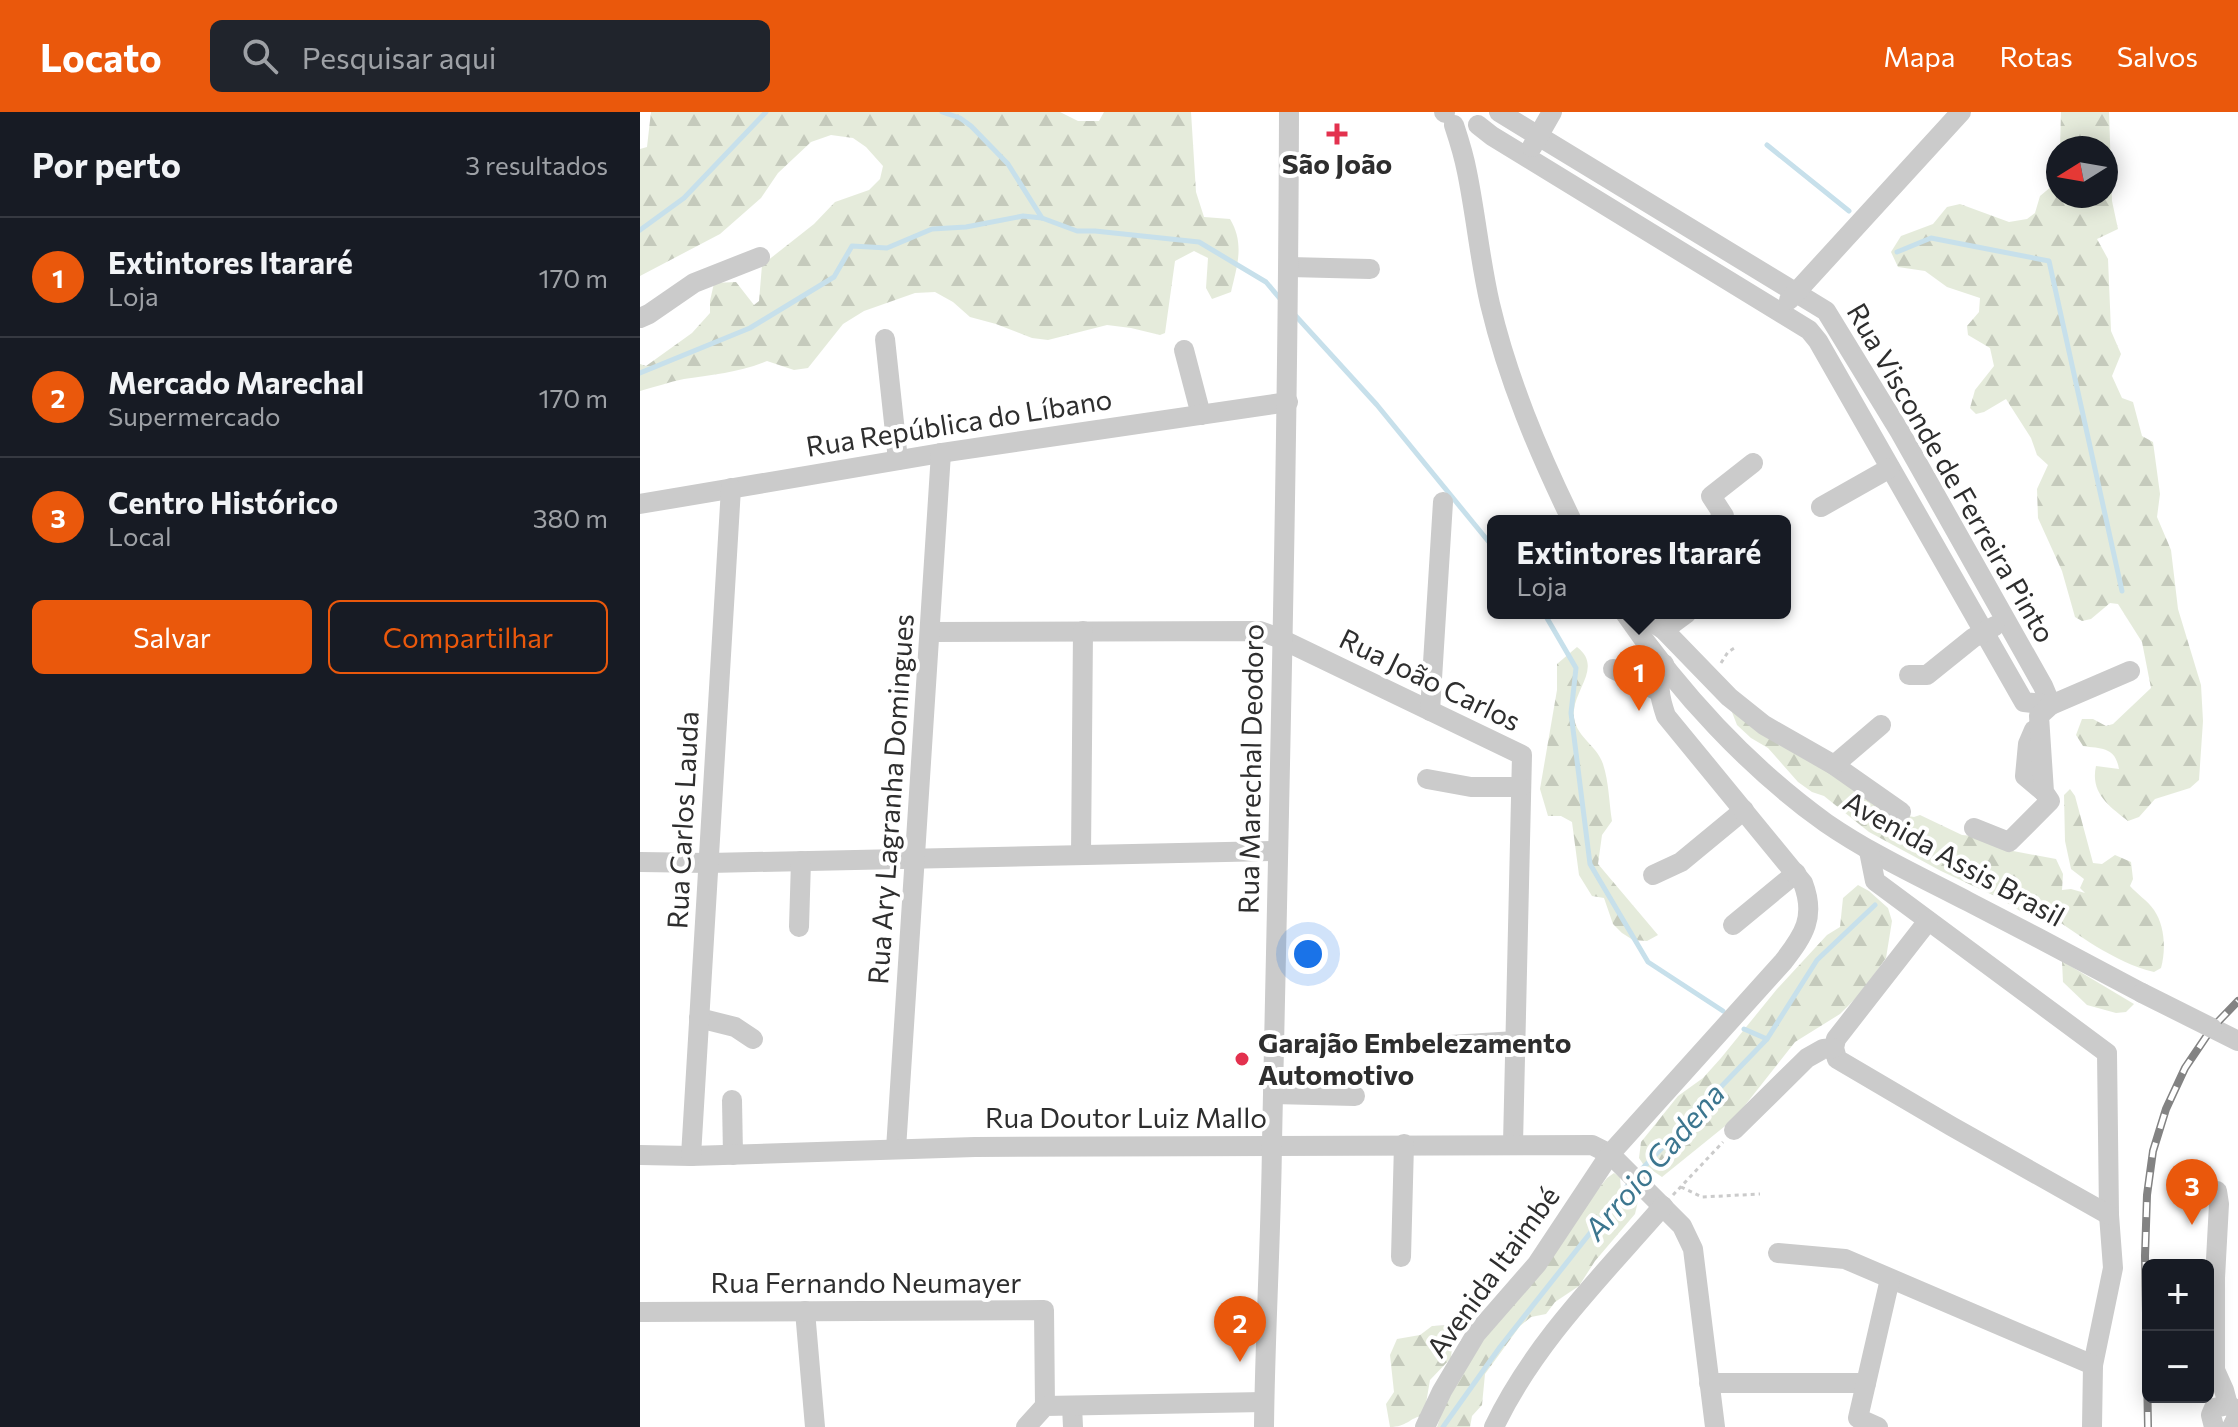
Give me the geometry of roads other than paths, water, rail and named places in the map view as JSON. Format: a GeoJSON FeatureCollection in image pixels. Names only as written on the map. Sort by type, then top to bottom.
{"type":"FeatureCollection","features":[{"type":"Feature","properties":{"kind":"street","name":"Rua Marechal Deodoro"},"geometry":{"type":"LineString","coordinates":[[1264,1427],[1288,402],[1289,112]]}},
{"type":"Feature","properties":{"kind":"street","name":"Rua Visconde de Ferreira Pinto"},"geometry":{"type":"LineString","coordinates":[[1499,112],[1826,311],[1900,432],[2006,621],[2045,710]]}},
{"type":"Feature","properties":{"kind":"street"},"geometry":{"type":"LineString","coordinates":[[1527,157],[1552,112]]}},
{"type":"Feature","properties":{"kind":"street"},"geometry":{"type":"LineString","coordinates":[[1779,312],[1961,112]]}},
{"type":"Feature","properties":{"kind":"street"},"geometry":{"type":"LineString","coordinates":[[1461,118],[1480,258],[1502,347],[1524,417],[1569,515]]}},
{"type":"Feature","properties":{"kind":"street","name":"Rua Visconde de Ferreira Pinto"},"geometry":{"type":"LineString","coordinates":[[1461,118],[1809,330],[2024,702],[2045,710]]}},
{"type":"Feature","properties":{"kind":"street"},"geometry":{"type":"LineString","coordinates":[[640,318],[694,283],[760,257]]}},
{"type":"Feature","properties":{"kind":"street"},"geometry":{"type":"LineString","coordinates":[[1289,267],[1370,269]]}},
{"type":"Feature","properties":{"kind":"street"},"geometry":{"type":"LineString","coordinates":[[885,339],[898,460]]}},
{"type":"Feature","properties":{"kind":"street"},"geometry":{"type":"LineString","coordinates":[[1184,350],[1201,415]]}},
{"type":"Feature","properties":{"kind":"street","name":"Rua República do Líbano"},"geometry":{"type":"LineString","coordinates":[[640,504],[941,453],[1288,402]]}},
{"type":"Feature","properties":{"kind":"street"},"geometry":{"type":"LineString","coordinates":[[1877,444],[1900,432]]}},
{"type":"Feature","properties":{"kind":"street","name":"Rua Ary Lagranha Domingues"},"geometry":{"type":"LineString","coordinates":[[896,1149],[941,453]]}},
{"type":"Feature","properties":{"kind":"street"},"geometry":{"type":"LineString","coordinates":[[1723,515],[1711,496],[1753,463]]}},
{"type":"Feature","properties":{"kind":"street"},"geometry":{"type":"LineString","coordinates":[[1821,507],[1890,468]]}},
{"type":"Feature","properties":{"kind":"street","name":"Rua Carlos Lauda"},"geometry":{"type":"LineString","coordinates":[[691,1156],[731,488]]}},
{"type":"Feature","properties":{"kind":"street"},"geometry":{"type":"LineString","coordinates":[[1430,711],[1443,502]]}},
{"type":"Feature","properties":{"kind":"street"},"geometry":{"type":"LineString","coordinates":[[1629,619],[1654,623],[1664,630],[1729,697],[1764,725],[1834,765],[1901,812]]}},
{"type":"Feature","properties":{"kind":"street","name":"Avenida Assis Brasil"},"geometry":{"type":"LineString","coordinates":[[1629,619],[1699,706],[1740,750],[1826,823],[1869,851],[2238,1041]]}},
{"type":"Feature","properties":{"kind":"street"},"geometry":{"type":"LineString","coordinates":[[1664,630],[1679,619]]}},
{"type":"Feature","properties":{"kind":"street"},"geometry":{"type":"LineString","coordinates":[[1909,675],[1927,675],[1973,638],[2006,621]]}},
{"type":"Feature","properties":{"kind":"street"},"geometry":{"type":"LineString","coordinates":[[1081,855],[1083,631]]}},
{"type":"Feature","properties":{"kind":"street","name":"Rua João Carlos"},"geometry":{"type":"LineString","coordinates":[[930,632],[1260,631],[1522,755],[1513,1144]]}},
{"type":"Feature","properties":{"kind":"street"},"geometry":{"type":"LineString","coordinates":[[1664,664],[1658,691],[1666,716],[1796,873],[1733,925]]}},
{"type":"Feature","properties":{"kind":"street"},"geometry":{"type":"LineString","coordinates":[[1613,669],[1658,691]]}},
{"type":"Feature","properties":{"kind":"street"},"geometry":{"type":"LineString","coordinates":[[1974,828],[2009,842],[2050,801],[2025,776],[2028,744],[2045,710],[2130,671]]}},
{"type":"Feature","properties":{"kind":"street"},"geometry":{"type":"LineString","coordinates":[[1834,765],[1881,725]]}},
{"type":"Feature","properties":{"kind":"street"},"geometry":{"type":"LineString","coordinates":[[1427,779],[1471,787],[1521,787]]}},
{"type":"Feature","properties":{"kind":"street"},"geometry":{"type":"LineString","coordinates":[[1653,875],[1681,862],[1744,810]]}},
{"type":"Feature","properties":{"kind":"street"},"geometry":{"type":"LineString","coordinates":[[640,862],[1277,851]]}},
{"type":"Feature","properties":{"kind":"street"},"geometry":{"type":"LineString","coordinates":[[1869,851],[1875,881],[2107,1053],[2109,1215],[2113,1268],[2093,1365],[2092,1427]]}},
{"type":"Feature","properties":{"kind":"street"},"geometry":{"type":"LineString","coordinates":[[799,927],[801,861]]}},
{"type":"Feature","properties":{"kind":"street","name":"Avenida Itaimbé"},"geometry":{"type":"LineString","coordinates":[[1425,1427],[1442,1391],[1476,1334],[1537,1264],[1614,1157],[1802,937],[1809,899],[1796,873]]}},
{"type":"Feature","properties":{"kind":"street"},"geometry":{"type":"LineString","coordinates":[[1928,921],[1836,1039],[1834,1048],[1837,1059],[2109,1215]]}},
{"type":"Feature","properties":{"kind":"street"},"geometry":{"type":"LineString","coordinates":[[699,1018],[735,1027],[753,1039]]}},
{"type":"Feature","properties":{"kind":"street"},"geometry":{"type":"LineString","coordinates":[[1450,1045],[1516,1041]]}},
{"type":"Feature","properties":{"kind":"street"},"geometry":{"type":"LineString","coordinates":[[1734,1130],[1807,1058],[1823,1049],[1834,1048]]}},
{"type":"Feature","properties":{"kind":"street"},"geometry":{"type":"LineString","coordinates":[[1273,1094],[1355,1096]]}},
{"type":"Feature","properties":{"kind":"street"},"geometry":{"type":"LineString","coordinates":[[732,1100],[733,1155]]}},
{"type":"Feature","properties":{"kind":"street"},"geometry":{"type":"LineString","coordinates":[[1401,1257],[1404,1144]]}},
{"type":"Feature","properties":{"kind":"street","name":"Rua Doutor Luiz Mallo"},"geometry":{"type":"LineString","coordinates":[[640,1155],[896,1149],[1513,1144],[1592,1145],[1614,1157]]}},
{"type":"Feature","properties":{"kind":"street"},"geometry":{"type":"LineString","coordinates":[[1614,1157],[1682,1226],[1693,1249],[1715,1427]]}},
{"type":"Feature","properties":{"kind":"street"},"geometry":{"type":"LineString","coordinates":[[2217,1191],[2215,1370],[2228,1405]]}},
{"type":"Feature","properties":{"kind":"street"},"geometry":{"type":"LineString","coordinates":[[1494,1427],[1519,1378],[1564,1319],[1663,1206]]}},
{"type":"Feature","properties":{"kind":"street"},"geometry":{"type":"LineString","coordinates":[[1778,1253],[1845,1259],[2093,1365]]}},
{"type":"Feature","properties":{"kind":"street"},"geometry":{"type":"LineString","coordinates":[[1878,1427],[1858,1418],[1890,1279]]}},
{"type":"Feature","properties":{"kind":"street","name":"Rua Fernando Neumayer"},"geometry":{"type":"LineString","coordinates":[[640,1312],[1044,1310],[1045,1406]]}},
{"type":"Feature","properties":{"kind":"street"},"geometry":{"type":"LineString","coordinates":[[805,1311],[815,1427]]}},
{"type":"Feature","properties":{"kind":"street"},"geometry":{"type":"LineString","coordinates":[[1709,1383],[1866,1383]]}},
{"type":"Feature","properties":{"kind":"street"},"geometry":{"type":"LineString","coordinates":[[1026,1427],[1045,1406],[1264,1402]]}},
{"type":"Feature","properties":{"kind":"street"},"geometry":{"type":"LineString","coordinates":[[2214,1427],[2211,1415],[2214,1408],[2228,1405],[2235,1409],[2237,1417],[2232,1427]]}},
{"type":"Feature","properties":{"kind":"street"},"geometry":{"type":"LineString","coordinates":[[1072,1406],[1073,1427]]}},
{"type":"Feature","properties":{"kind":"street"},"geometry":{"type":"LineString","coordinates":[[1103,1406],[1103,1427]]}},
{"type":"Feature","properties":{"kind":"waterway"},"geometry":{"type":"LineString","coordinates":[[640,230],[684,198],[766,112]]}},
{"type":"Feature","properties":{"kind":"waterway"},"geometry":{"type":"LineString","coordinates":[[942,112],[960,118],[971,126],[1008,164],[1042,218]]}},
{"type":"Feature","properties":{"kind":"waterway"},"geometry":{"type":"LineString","coordinates":[[1767,145],[1849,211]]}},
{"type":"Feature","properties":{"kind":"waterway"},"geometry":{"type":"LineString","coordinates":[[640,373],[750,328],[834,277],[852,246],[887,248],[932,229],[966,227],[1023,216],[1042,218],[1077,231],[1199,242],[1266,282],[1282,301]]}},
{"type":"Feature","properties":{"kind":"waterway"},"geometry":{"type":"LineString","coordinates":[[1897,252],[1931,238],[2049,261],[2122,591]]}},
{"type":"Feature","properties":{"kind":"waterway"},"geometry":{"type":"LineString","coordinates":[[1294,314],[1377,405],[1487,540]]}},
{"type":"Feature","properties":{"kind":"waterway"},"geometry":{"type":"LineString","coordinates":[[1547,619],[1576,668],[1571,713],[1590,864],[1648,962],[1723,1011]]}},
{"type":"Feature","properties":{"kind":"waterway","name":"Arroio Cadena"},"geometry":{"type":"LineString","coordinates":[[1638,1173],[1767,1039],[1817,960],[1875,905]]}},
{"type":"Feature","properties":{"kind":"waterway"},"geometry":{"type":"LineString","coordinates":[[1744,1029],[1767,1039]]}},
{"type":"Feature","properties":{"kind":"waterway","name":"Arroio Cadena"},"geometry":{"type":"LineString","coordinates":[[1443,1427],[1500,1347],[1632,1180]]}},
{"type":"Feature","properties":{"kind":"railway"},"geometry":{"type":"LineString","coordinates":[[2148,1427],[2145,1256],[2147,1195],[2153,1151],[2166,1109],[2185,1068],[2212,1028],[2238,1001]]}},
{"type":"Feature","properties":{"kind":"place","name":"São João"},"geometry":{"type":"Point","coordinates":[1337,134]}},
{"type":"Feature","properties":{"kind":"place","name":"Extintores Itararé"},"geometry":{"type":"Point","coordinates":[1639,711]}},
{"type":"Feature","properties":{"kind":"place","name":"Garajão Embelezamento Automotivo"},"geometry":{"type":"Point","coordinates":[1242,1059]}},
{"type":"Feature","properties":{"kind":"place","name":"Centro Histórico"},"geometry":{"type":"Point","coordinates":[2192,1225]}},
{"type":"Feature","properties":{"kind":"place","name":"Mercado Marechal"},"geometry":{"type":"Point","coordinates":[1240,1362]}}]}
